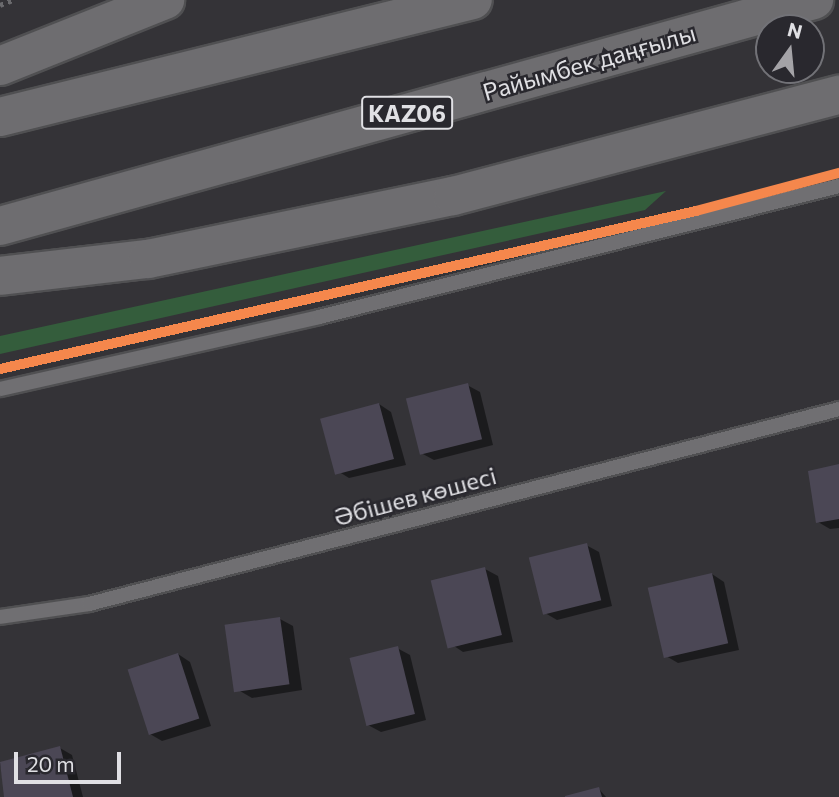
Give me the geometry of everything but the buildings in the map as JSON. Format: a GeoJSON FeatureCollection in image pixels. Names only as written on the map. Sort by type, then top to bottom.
{"type":"FeatureCollection","features":[{"type":"Feature","properties":{"kind":"highway"},"geometry":{"type":"LineString","coordinates":[[0,66],[165,0]]}},
{"type":"Feature","properties":{"kind":"highway"},"geometry":{"type":"LineString","coordinates":[[0,117],[473,0]]}},
{"type":"Feature","properties":{"kind":"highway","name":"Райымбек даңғылы"},"geometry":{"type":"LineString","coordinates":[[0,226],[814,0]]}},
{"type":"Feature","properties":{"kind":"highway"},"geometry":{"type":"LineString","coordinates":[[0,276],[148,259],[453,196],[839,95]]}},
{"type":"Feature","properties":{"kind":"lane"},"geometry":{"type":"LineString","coordinates":[[0,389],[345,310],[839,186]]}},
{"type":"Feature","properties":{"kind":"lane","name":"Әбішев көшесі"},"geometry":{"type":"LineString","coordinates":[[0,617],[89,604],[839,409]]}},
{"type":"Feature","properties":{"kind":"path"},"geometry":{"type":"LineString","coordinates":[[0,5],[13,0]]}},
{"type":"Feature","properties":{"kind":"green space"},"geometry":{"type":"Polygon","coordinates":[[[666,191],[645,210],[0,354],[0,336],[666,191]]]}},
{"type":"Feature","properties":{"kind":"cycle path"},"geometry":{"type":"LineString","coordinates":[[0,369],[696,211],[839,173]]}}]}
